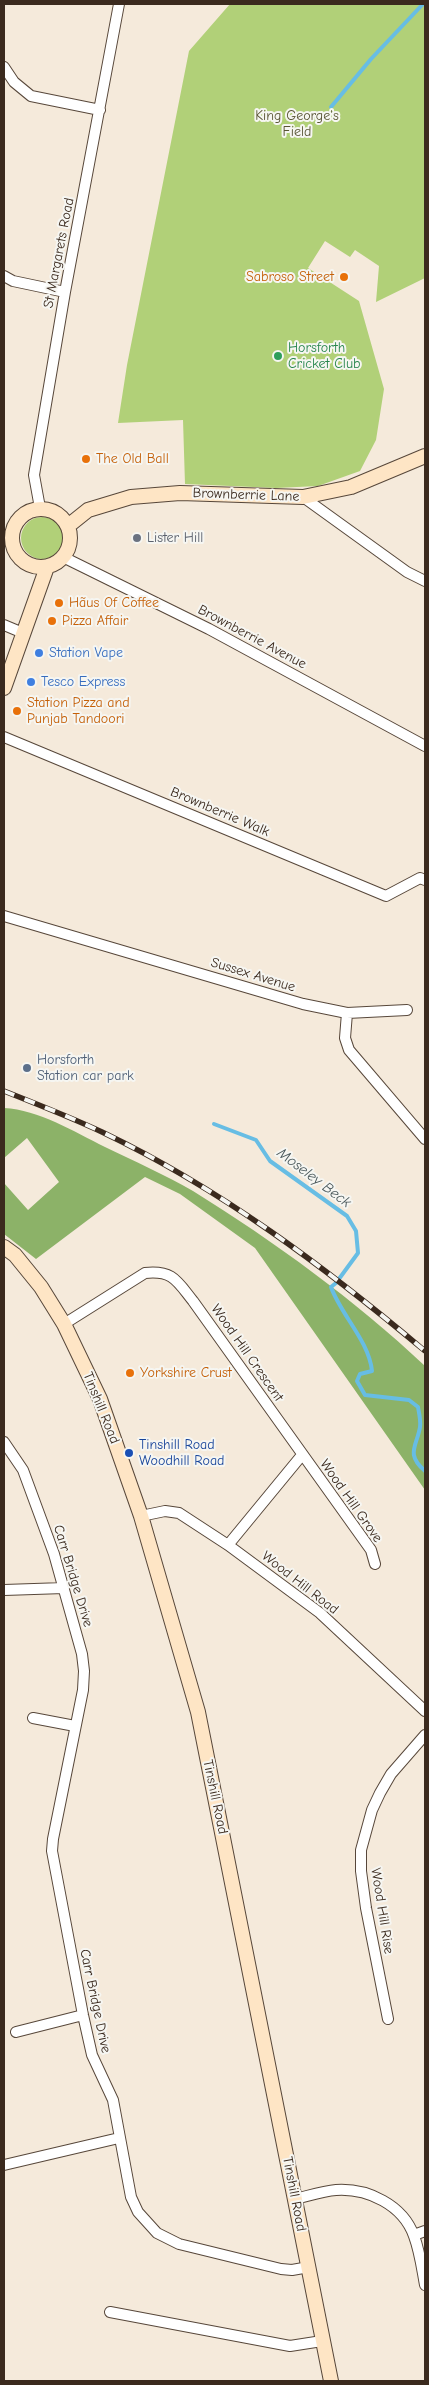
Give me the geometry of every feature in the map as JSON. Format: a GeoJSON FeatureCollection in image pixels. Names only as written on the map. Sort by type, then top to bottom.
{"type":"FeatureCollection","features":[{"type":"Feature","properties":{"kind":"street","name":"St Margarets Road"},"geometry":{"type":"LineString","coordinates":[[40,508],[34,475],[65,292],[119,4]]}},
{"type":"Feature","properties":{"kind":"street"},"geometry":{"type":"LineString","coordinates":[[4,67],[14,82],[31,96],[100,110]]}},
{"type":"Feature","properties":{"kind":"street"},"geometry":{"type":"LineString","coordinates":[[4,276],[14,281],[65,292]]}},
{"type":"Feature","properties":{"kind":"street","name":"Brownberrie Lane"},"geometry":{"type":"LineString","coordinates":[[68,526],[88,510],[131,497],[180,493],[302,497],[351,487],[425,456]]}},
{"type":"Feature","properties":{"kind":"street"},"geometry":{"type":"LineString","coordinates":[[302,497],[407,572],[425,581]]}},
{"type":"Feature","properties":{"kind":"street"},"geometry":{"type":"LineString","coordinates":[[40,508],[56,513],[68,526],[70,542],[63,557],[47,567],[38,567],[21,560],[12,545],[8,525],[23,514],[40,508]]}},
{"type":"Feature","properties":{"kind":"street","name":"Brownberrie Avenue"},"geometry":{"type":"LineString","coordinates":[[63,557],[209,629],[425,746]]}},
{"type":"Feature","properties":{"kind":"street"},"geometry":{"type":"LineString","coordinates":[[4,688],[8,665],[23,633],[47,567]]}},
{"type":"Feature","properties":{"kind":"street"},"geometry":{"type":"LineString","coordinates":[[4,625],[23,633]]}},
{"type":"Feature","properties":{"kind":"street","name":"Brownberrie Walk"},"geometry":{"type":"LineString","coordinates":[[4,737],[386,896],[420,878],[425,880]]}},
{"type":"Feature","properties":{"kind":"street","name":"Sussex Avenue"},"geometry":{"type":"LineString","coordinates":[[4,916],[304,1004],[347,1013],[407,1010]]}},
{"type":"Feature","properties":{"kind":"street"},"geometry":{"type":"LineString","coordinates":[[347,1013],[345,1038],[349,1050],[425,1139]]}},
{"type":"Feature","properties":{"kind":"street","name":"Tinshill Road"},"geometry":{"type":"LineString","coordinates":[[4,1247],[15,1255],[41,1286],[64,1324],[100,1399],[141,1516],[198,1712],[331,2381]]}},
{"type":"Feature","properties":{"kind":"street","name":"Wood Hill Crescent"},"geometry":{"type":"LineString","coordinates":[[64,1324],[145,1273],[157,1271],[171,1274],[193,1300],[302,1455]]}},
{"type":"Feature","properties":{"kind":"street","name":"Carr Bridge Drive"},"geometry":{"type":"LineString","coordinates":[[4,1442],[23,1470],[64,1588],[82,1654],[84,1671],[76,1726],[52,1839],[52,1851],[92,2055],[113,2100],[131,2196],[138,2212],[157,2233],[179,2244],[282,2269],[292,2270],[309,2267]]}},
{"type":"Feature","properties":{"kind":"street"},"geometry":{"type":"LineString","coordinates":[[228,1545],[302,1455]]}},
{"type":"Feature","properties":{"kind":"street","name":"Wood Hill Grove"},"geometry":{"type":"LineString","coordinates":[[302,1455],[371,1550],[375,1564]]}},
{"type":"Feature","properties":{"kind":"street","name":"Wood Hill Road"},"geometry":{"type":"LineString","coordinates":[[141,1516],[165,1511],[179,1514],[228,1545],[320,1613],[425,1711]]}},
{"type":"Feature","properties":{"kind":"street"},"geometry":{"type":"LineString","coordinates":[[4,1590],[64,1588]]}},
{"type":"Feature","properties":{"kind":"street"},"geometry":{"type":"LineString","coordinates":[[33,1718],[76,1726]]}},
{"type":"Feature","properties":{"kind":"street","name":"Wood Hill Rise"},"geometry":{"type":"LineString","coordinates":[[388,2019],[366,1908],[361,1850],[372,1810],[380,1793],[391,1774],[425,1734]]}},
{"type":"Feature","properties":{"kind":"street"},"geometry":{"type":"LineString","coordinates":[[16,2032],[83,2015]]}},
{"type":"Feature","properties":{"kind":"street"},"geometry":{"type":"LineString","coordinates":[[4,2165],[119,2138]]}},
{"type":"Feature","properties":{"kind":"street"},"geometry":{"type":"LineString","coordinates":[[295,2199],[335,2190],[371,2195],[396,2210],[407,2222],[414,2235],[425,2285]]}},
{"type":"Feature","properties":{"kind":"street"},"geometry":{"type":"LineString","coordinates":[[414,2235],[425,2231]]}},
{"type":"Feature","properties":{"kind":"street"},"geometry":{"type":"LineString","coordinates":[[110,2312],[290,2346],[322,2341]]}},
{"type":"Feature","properties":{"kind":"green space","name":"King George's Field"},"geometry":{"type":"Polygon","coordinates":[[[230,4],[425,4],[425,278],[376,302],[379,266],[355,250],[350,257],[325,241],[308,268],[359,301],[384,389],[376,440],[360,471],[318,486],[276,488],[185,484],[183,420],[118,423],[127,365],[189,51],[230,4]]]}},
{"type":"Feature","properties":{"kind":"green space"},"geometry":{"type":"Polygon","coordinates":[[[42,517],[57,523],[63,538],[57,553],[42,559],[27,553],[21,538],[27,523],[42,517]]]}},
{"type":"Feature","properties":{"kind":"green space"},"geometry":{"type":"Polygon","coordinates":[[[4,1108],[30,1113],[56,1122],[193,1191],[314,1273],[371,1318],[425,1366],[425,1490],[255,1248],[180,1194],[145,1177],[36,1259],[4,1234],[4,1183],[28,1210],[59,1182],[27,1138],[4,1158],[4,1108]]]}},
{"type":"Feature","properties":{"kind":"waterway"},"geometry":{"type":"LineString","coordinates":[[331,107],[371,59],[423,4]]}},
{"type":"Feature","properties":{"kind":"waterway","name":"Moseley Beck"},"geometry":{"type":"LineString","coordinates":[[214,1124],[256,1140],[270,1161],[347,1216],[356,1231],[358,1253],[331,1287],[341,1308],[366,1349],[370,1360],[372,1371],[360,1374],[357,1381],[365,1395],[409,1400],[418,1407],[420,1425],[414,1455],[415,1460],[425,1471]]}},
{"type":"Feature","properties":{"kind":"railway"},"geometry":{"type":"LineString","coordinates":[[4,1091],[102,1132],[189,1178],[271,1231],[349,1289],[425,1351]]}},
{"type":"Feature","properties":{"kind":"place","name":"Sabroso Street"},"geometry":{"type":"Point","coordinates":[344,277]}},
{"type":"Feature","properties":{"kind":"place","name":"Horsforth Cricket Club"},"geometry":{"type":"Point","coordinates":[278,356]}},
{"type":"Feature","properties":{"kind":"place","name":"The Old Ball"},"geometry":{"type":"Point","coordinates":[86,459]}},
{"type":"Feature","properties":{"kind":"place","name":"Lister Hill"},"geometry":{"type":"Point","coordinates":[137,538]}},
{"type":"Feature","properties":{"kind":"place","name":"Hãus Of Coffee"},"geometry":{"type":"Point","coordinates":[59,603]}},
{"type":"Feature","properties":{"kind":"place","name":"Pizza Affair"},"geometry":{"type":"Point","coordinates":[52,621]}},
{"type":"Feature","properties":{"kind":"place","name":"Station Vape"},"geometry":{"type":"Point","coordinates":[39,653]}},
{"type":"Feature","properties":{"kind":"place","name":"Tesco Express"},"geometry":{"type":"Point","coordinates":[31,682]}},
{"type":"Feature","properties":{"kind":"place","name":"Station Pizza and Punjab Tandoori"},"geometry":{"type":"Point","coordinates":[17,711]}},
{"type":"Feature","properties":{"kind":"place","name":"Horsforth Station car park"},"geometry":{"type":"Point","coordinates":[27,1068]}},
{"type":"Feature","properties":{"kind":"place","name":"Yorkshire Crust"},"geometry":{"type":"Point","coordinates":[130,1373]}},
{"type":"Feature","properties":{"kind":"place","name":"Tinshill Road Woodhill Road"},"geometry":{"type":"Point","coordinates":[129,1453]}}]}
